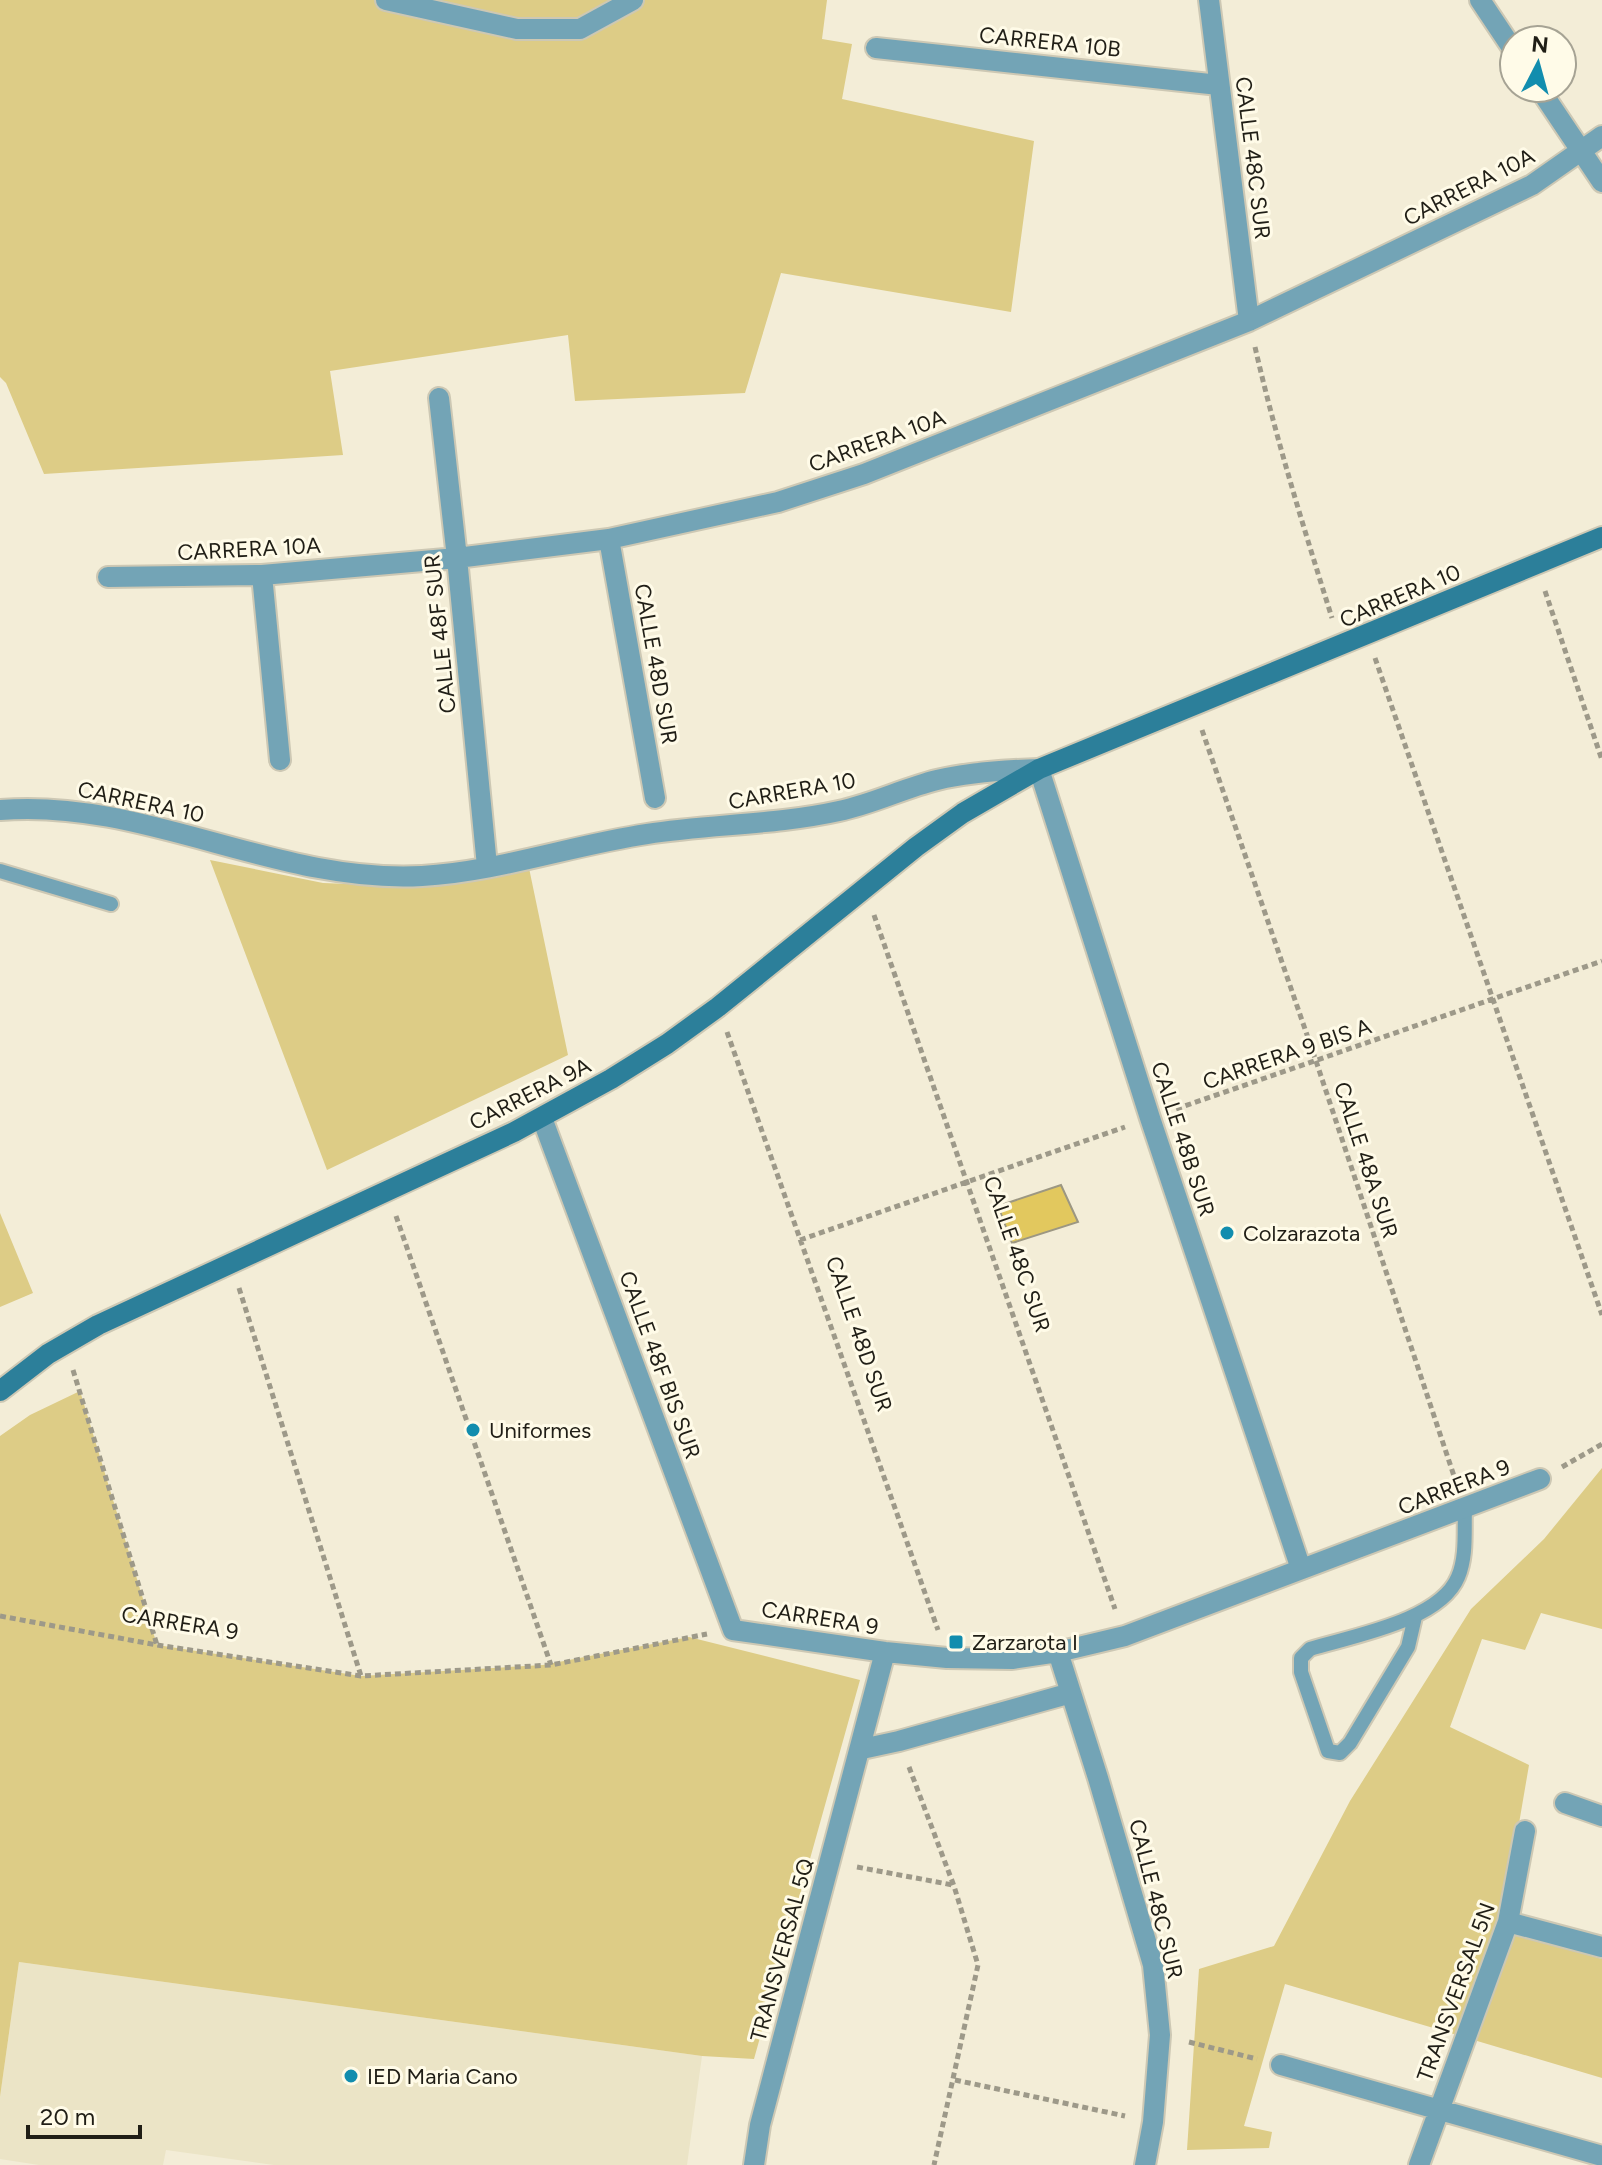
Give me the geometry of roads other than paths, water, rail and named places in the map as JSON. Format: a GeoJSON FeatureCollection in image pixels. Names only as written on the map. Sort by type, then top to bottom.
{"type":"FeatureCollection","features":[{"type":"Feature","properties":{"kind":"street"},"geometry":{"type":"LineString","coordinates":[[386,0],[517,29],[580,29],[633,0]]}},
{"type":"Feature","properties":{"kind":"street","name":"CALLE 48C SUR"},"geometry":{"type":"LineString","coordinates":[[1209,0],[1249,321]]}},
{"type":"Feature","properties":{"kind":"street"},"geometry":{"type":"LineString","coordinates":[[1480,0],[1498,27]]}},
{"type":"Feature","properties":{"kind":"street","name":"CARRERA 10B"},"geometry":{"type":"LineString","coordinates":[[876,48],[1219,85]]}},
{"type":"Feature","properties":{"kind":"street"},"geometry":{"type":"LineString","coordinates":[[1550,104],[1602,182]]}},
{"type":"Feature","properties":{"kind":"street","name":"CARRERA 10A"},"geometry":{"type":"LineString","coordinates":[[108,577],[262,575],[457,558],[609,539],[778,502],[864,474],[1249,321],[1532,185],[1602,136]]}},
{"type":"Feature","properties":{"kind":"street","name":"CALLE 48F SUR"},"geometry":{"type":"LineString","coordinates":[[439,398],[487,866]]}},
{"type":"Feature","properties":{"kind":"street","name":"CARRERA 10"},"geometry":{"type":"LineString","coordinates":[[0,810],[71,810],[95,814],[312,868],[362,876],[423,876],[650,833],[760,824],[841,811],[937,780],[990,771],[1039,769],[1602,537]]}},
{"type":"Feature","properties":{"kind":"street","name":"CALLE 48D SUR"},"geometry":{"type":"LineString","coordinates":[[609,539],[655,798]]}},
{"type":"Feature","properties":{"kind":"street"},"geometry":{"type":"LineString","coordinates":[[262,575],[280,760]]}},
{"type":"Feature","properties":{"kind":"street","name":"CARRERA 9A"},"geometry":{"type":"LineString","coordinates":[[0,1391],[48,1354],[98,1325],[542,1118],[667,1044],[963,813],[1039,769]]}},
{"type":"Feature","properties":{"kind":"street","name":"CALLE 48B SUR"},"geometry":{"type":"LineString","coordinates":[[1039,769],[1150,1118],[1301,1569]]}},
{"type":"Feature","properties":{"kind":"street","name":"CALLE 48F BIS SUR"},"geometry":{"type":"LineString","coordinates":[[542,1118],[733,1630]]}},
{"type":"Feature","properties":{"kind":"street","name":"CARRERA 9"},"geometry":{"type":"LineString","coordinates":[[733,1630],[947,1658],[1012,1659],[1058,1652],[1125,1636],[1540,1479]]}},
{"type":"Feature","properties":{"kind":"street","name":"TRANSVERSAL 5Q"},"geometry":{"type":"LineString","coordinates":[[754,2165],[760,2125],[862,1749],[885,1652]]}},
{"type":"Feature","properties":{"kind":"street","name":"CALLE 48C SUR"},"geometry":{"type":"LineString","coordinates":[[1058,1652],[1153,1965],[1160,2035],[1153,2122],[1145,2165]]}},
{"type":"Feature","properties":{"kind":"street"},"geometry":{"type":"LineString","coordinates":[[862,1749],[1071,1693]]}},
{"type":"Feature","properties":{"kind":"street"},"geometry":{"type":"LineString","coordinates":[[1565,1803],[1602,1816]]}},
{"type":"Feature","properties":{"kind":"street","name":"TRANSVERSAL 5N"},"geometry":{"type":"LineString","coordinates":[[1419,2165],[1508,1922],[1525,1831]]}},
{"type":"Feature","properties":{"kind":"street"},"geometry":{"type":"LineString","coordinates":[[1508,1922],[1602,1947]]}},
{"type":"Feature","properties":{"kind":"street"},"geometry":{"type":"LineString","coordinates":[[1281,2065],[1602,2156]]}},
{"type":"Feature","properties":{"kind":"lane"},"geometry":{"type":"LineString","coordinates":[[0,871],[111,904]]}},
{"type":"Feature","properties":{"kind":"lane"},"geometry":{"type":"LineString","coordinates":[[1415,1617],[1408,1647],[1350,1743],[1340,1753],[1328,1751],[1301,1672],[1301,1658],[1310,1649],[1415,1617],[1443,1598],[1457,1580],[1463,1559],[1465,1509]]}},
{"type":"Feature","properties":{"kind":"place","name":"Colzarazota"},"geometry":{"type":"Point","coordinates":[1227,1233]}},
{"type":"Feature","properties":{"kind":"place","name":"Uniformes"},"geometry":{"type":"Point","coordinates":[473,1430]}},
{"type":"Feature","properties":{"kind":"place","name":"Zarzarota I"},"geometry":{"type":"Point","coordinates":[956,1642]}},
{"type":"Feature","properties":{"kind":"place","name":"IED Maria Cano"},"geometry":{"type":"Point","coordinates":[351,2076]}}]}
